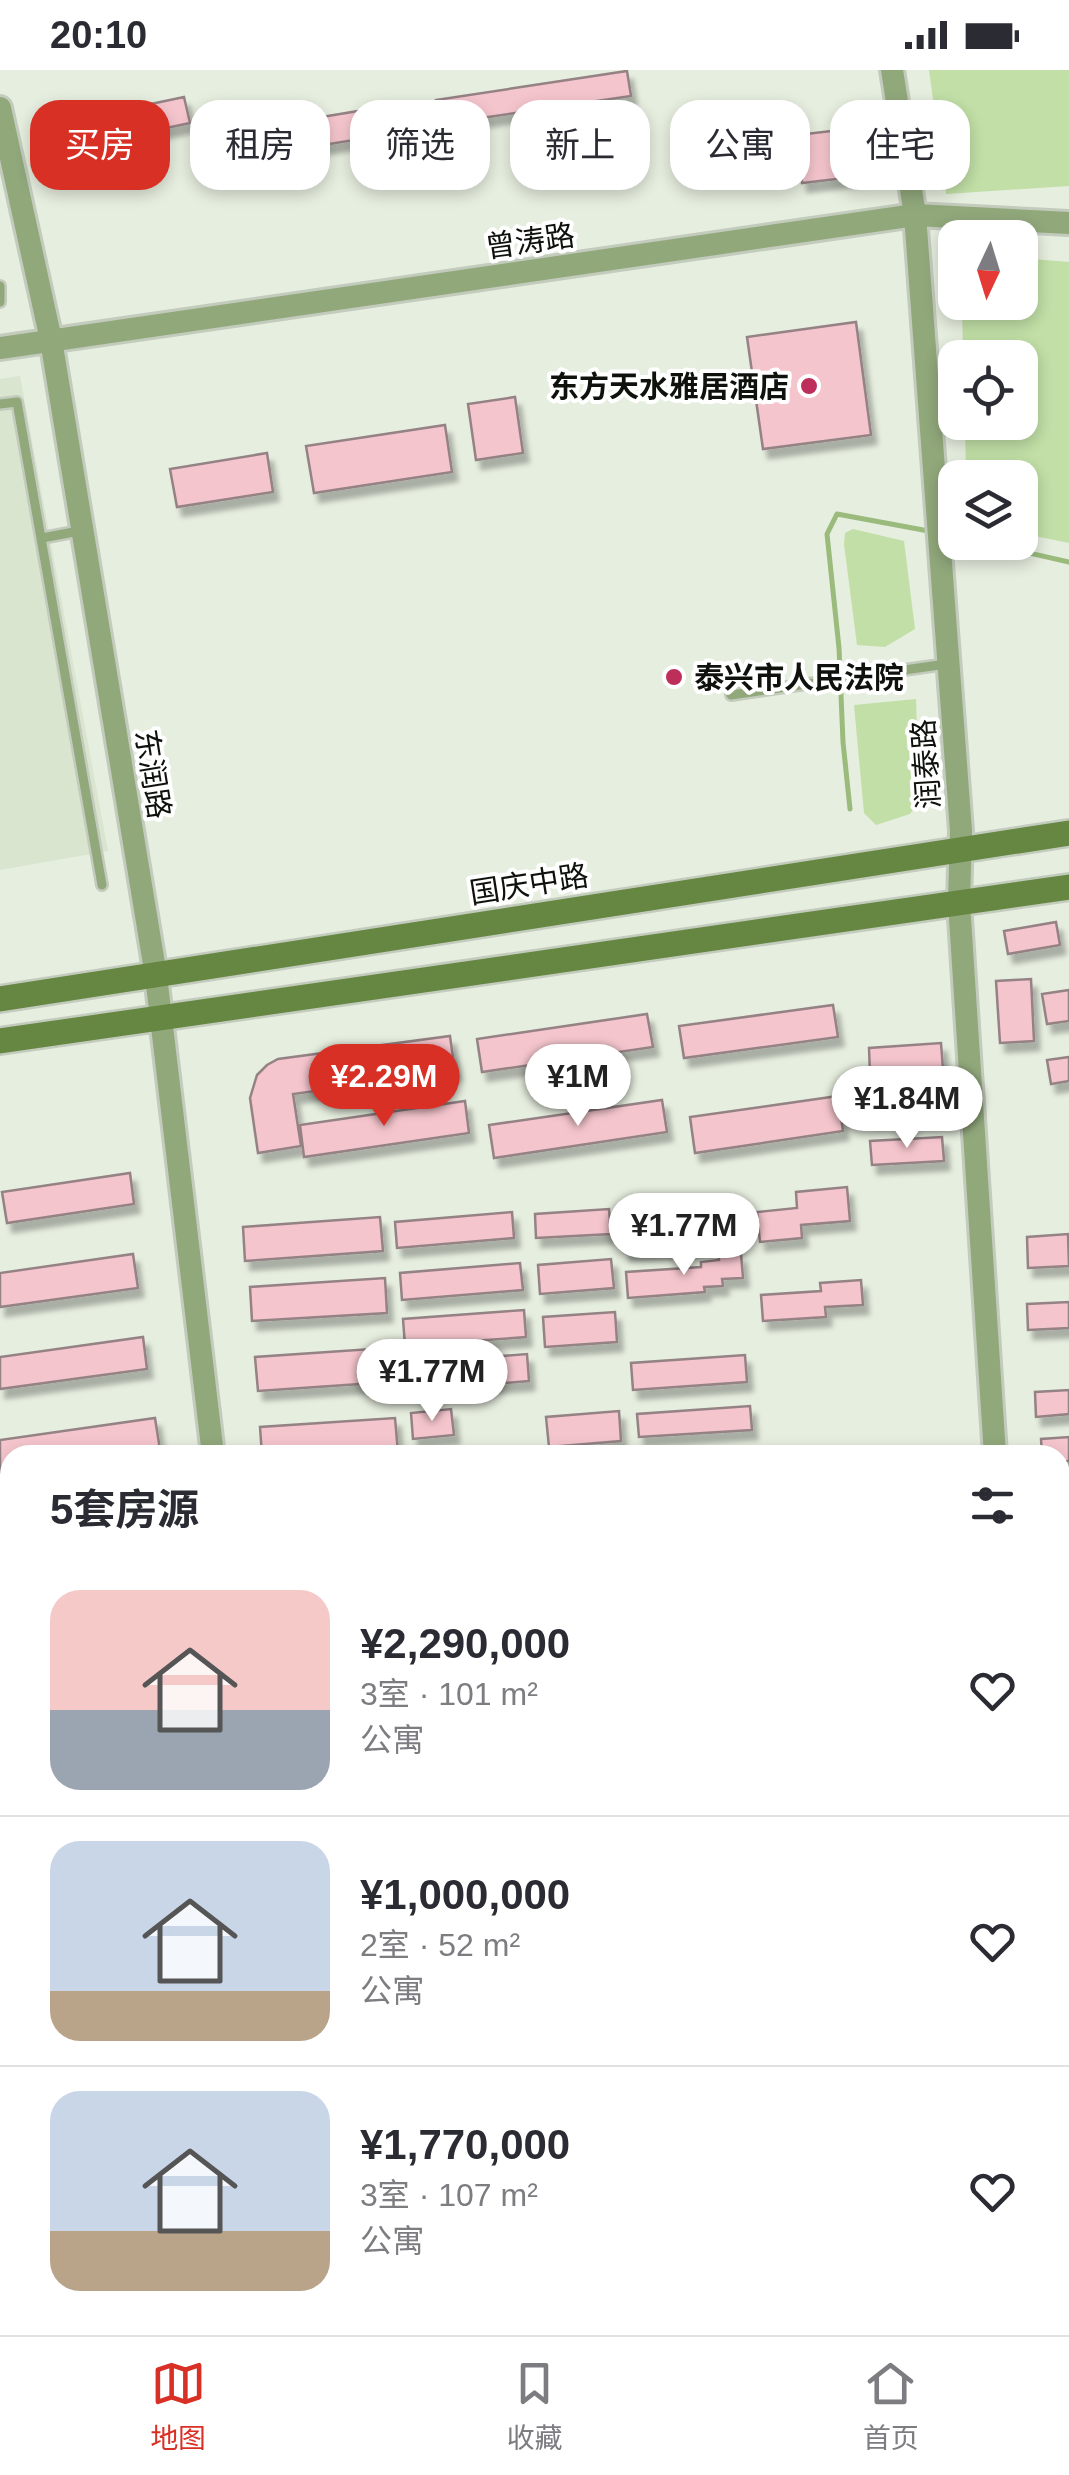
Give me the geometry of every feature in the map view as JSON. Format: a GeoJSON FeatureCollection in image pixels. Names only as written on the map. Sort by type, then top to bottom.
{"type":"FeatureCollection","features":[{"type":"Feature","properties":{"kind":"main road","name":"国庆中路"},"geometry":{"type":"LineString","coordinates":[[0,999],[1069,833]]}},
{"type":"Feature","properties":{"kind":"main road"},"geometry":{"type":"LineString","coordinates":[[0,1041],[1069,887]]}},
{"type":"Feature","properties":{"kind":"street","name":"润泰路"},"geometry":{"type":"LineString","coordinates":[[892,70],[915,215],[936,490],[962,849],[958,904],[994,1445]]}},
{"type":"Feature","properties":{"kind":"street","name":"东润路"},"geometry":{"type":"LineString","coordinates":[[0,108],[51,340],[156,976],[212,1445]]}},
{"type":"Feature","properties":{"kind":"street","name":"曾涛路"},"geometry":{"type":"LineString","coordinates":[[0,348],[915,215],[1069,223]]}},
{"type":"Feature","properties":{"kind":"lane"},"geometry":{"type":"LineString","coordinates":[[0,286],[0,302]]}},
{"type":"Feature","properties":{"kind":"lane"},"geometry":{"type":"LineString","coordinates":[[0,404],[17,402],[102,885]]}},
{"type":"Feature","properties":{"kind":"lane"},"geometry":{"type":"LineString","coordinates":[[42,538],[83,530]]}},
{"type":"Feature","properties":{"kind":"lane"},"geometry":{"type":"LineString","coordinates":[[730,695],[948,663]]}},
{"type":"Feature","properties":{"kind":"shaded area"},"geometry":{"type":"Polygon","coordinates":[[[20,376],[108,851],[0,870],[0,379],[20,376]]]}},
{"type":"Feature","properties":{"kind":"green space"},"geometry":{"type":"Polygon","coordinates":[[[929,70],[1069,70],[1069,186],[946,194],[945,190],[970,190],[970,100],[933,100],[929,70]]]}},
{"type":"Feature","properties":{"kind":"green space"},"geometry":{"type":"Polygon","coordinates":[[[1038,259],[1069,262],[1069,543],[1038,537],[1038,460],[966,460],[965,440],[1038,440],[1038,340],[963,340],[962,320],[1038,320],[1038,259]]]}},
{"type":"Feature","properties":{"kind":"green space"},"geometry":{"type":"Polygon","coordinates":[[[853,529],[904,541],[915,629],[885,647],[857,645],[844,544],[845,533],[853,529]]]}},
{"type":"Feature","properties":{"kind":"green space"},"geometry":{"type":"Polygon","coordinates":[[[916,699],[919,801],[910,814],[876,825],[864,813],[854,705],[916,699]]]}},
{"type":"Feature","properties":{"kind":"building"},"geometry":{"type":"Polygon","coordinates":[[[627,71],[631,96],[604,100],[510,100],[510,114],[490,117],[490,100],[436,100],[627,71]]]}},
{"type":"Feature","properties":{"kind":"building"},"geometry":{"type":"Polygon","coordinates":[[[184,97],[190,123],[170,127],[170,100],[184,97]]]}},
{"type":"Feature","properties":{"kind":"building"},"geometry":{"type":"Polygon","coordinates":[[[350,112],[350,141],[330,144],[330,116],[350,112]]]}},
{"type":"Feature","properties":{"kind":"building"},"geometry":{"type":"Polygon","coordinates":[[[830,131],[830,180],[810,182],[810,133],[830,131]]]}},
{"type":"Feature","properties":{"kind":"building","name":"东方天水雅居酒店"},"geometry":{"type":"Polygon","coordinates":[[[856,322],[871,435],[763,449],[747,337],[856,322]]]}},
{"type":"Feature","properties":{"kind":"building"},"geometry":{"type":"Polygon","coordinates":[[[515,397],[523,453],[476,460],[468,404],[515,397]]]}},
{"type":"Feature","properties":{"kind":"building"},"geometry":{"type":"Polygon","coordinates":[[[445,425],[452,472],[314,493],[306,446],[445,425]]]}},
{"type":"Feature","properties":{"kind":"building"},"geometry":{"type":"Polygon","coordinates":[[[267,453],[273,492],[177,507],[170,469],[267,453]]]}},
{"type":"Feature","properties":{"kind":"building"},"geometry":{"type":"Polygon","coordinates":[[[1056,922],[1060,945],[1008,954],[1004,931],[1056,922]]]}},
{"type":"Feature","properties":{"kind":"building"},"geometry":{"type":"Polygon","coordinates":[[[1031,979],[1034,1041],[1000,1043],[996,981],[1031,979]]]}},
{"type":"Feature","properties":{"kind":"building"},"geometry":{"type":"Polygon","coordinates":[[[1069,990],[1069,1021],[1047,1024],[1042,994],[1069,990]]]}},
{"type":"Feature","properties":{"kind":"building"},"geometry":{"type":"Polygon","coordinates":[[[833,1005],[838,1037],[684,1058],[679,1026],[833,1005]]]}},
{"type":"Feature","properties":{"kind":"building"},"geometry":{"type":"Polygon","coordinates":[[[647,1014],[653,1047],[482,1072],[477,1039],[647,1014]]]}},
{"type":"Feature","properties":{"kind":"building"},"geometry":{"type":"Polygon","coordinates":[[[450,1036],[455,1072],[293,1094],[301,1146],[258,1153],[250,1098],[257,1075],[267,1065],[278,1059],[450,1036]]]}},
{"type":"Feature","properties":{"kind":"building"},"geometry":{"type":"Polygon","coordinates":[[[941,1043],[943,1070],[870,1074],[869,1048],[941,1043]]]}},
{"type":"Feature","properties":{"kind":"building"},"geometry":{"type":"Polygon","coordinates":[[[1069,1057],[1069,1081],[1051,1084],[1047,1060],[1069,1057]]]}},
{"type":"Feature","properties":{"kind":"building"},"geometry":{"type":"Polygon","coordinates":[[[941,1090],[942,1114],[870,1119],[868,1094],[941,1090]]]}},
{"type":"Feature","properties":{"kind":"building"},"geometry":{"type":"Polygon","coordinates":[[[838,1096],[843,1131],[695,1153],[690,1117],[838,1096]]]}},
{"type":"Feature","properties":{"kind":"building"},"geometry":{"type":"Polygon","coordinates":[[[662,1100],[667,1132],[494,1158],[489,1125],[662,1100]]]}},
{"type":"Feature","properties":{"kind":"building"},"geometry":{"type":"Polygon","coordinates":[[[465,1101],[469,1133],[304,1157],[300,1125],[465,1101]]]}},
{"type":"Feature","properties":{"kind":"building"},"geometry":{"type":"Polygon","coordinates":[[[942,1137],[944,1161],[872,1165],[870,1141],[942,1137]]]}},
{"type":"Feature","properties":{"kind":"building"},"geometry":{"type":"Polygon","coordinates":[[[130,1173],[134,1204],[7,1223],[2,1192],[130,1173]]]}},
{"type":"Feature","properties":{"kind":"building"},"geometry":{"type":"Polygon","coordinates":[[[847,1187],[850,1221],[801,1225],[802,1238],[760,1242],[757,1212],[797,1208],[796,1192],[847,1187]]]}},
{"type":"Feature","properties":{"kind":"building"},"geometry":{"type":"Polygon","coordinates":[[[609,1209],[611,1234],[536,1238],[535,1214],[609,1209]]]}},
{"type":"Feature","properties":{"kind":"building"},"geometry":{"type":"Polygon","coordinates":[[[512,1212],[514,1238],[397,1248],[395,1222],[512,1212]]]}},
{"type":"Feature","properties":{"kind":"building"},"geometry":{"type":"Polygon","coordinates":[[[380,1217],[383,1251],[245,1261],[243,1227],[380,1217]]]}},
{"type":"Feature","properties":{"kind":"building"},"geometry":{"type":"Polygon","coordinates":[[[736,1222],[737,1245],[624,1252],[623,1229],[736,1222]]]}},
{"type":"Feature","properties":{"kind":"building"},"geometry":{"type":"Polygon","coordinates":[[[1068,1234],[1069,1266],[1028,1268],[1027,1237],[1068,1234]]]}},
{"type":"Feature","properties":{"kind":"building"},"geometry":{"type":"Polygon","coordinates":[[[133,1254],[138,1288],[0,1307],[0,1273],[133,1254]]]}},
{"type":"Feature","properties":{"kind":"building"},"geometry":{"type":"Polygon","coordinates":[[[741,1254],[743,1278],[722,1279],[723,1286],[704,1287],[705,1292],[628,1298],[626,1272],[701,1267],[701,1262],[719,1260],[718,1255],[741,1254]]]}},
{"type":"Feature","properties":{"kind":"building"},"geometry":{"type":"Polygon","coordinates":[[[611,1259],[614,1288],[540,1294],[538,1265],[611,1259]]]}},
{"type":"Feature","properties":{"kind":"building"},"geometry":{"type":"Polygon","coordinates":[[[520,1263],[523,1290],[402,1300],[400,1273],[520,1263]]]}},
{"type":"Feature","properties":{"kind":"building"},"geometry":{"type":"Polygon","coordinates":[[[385,1278],[387,1313],[252,1321],[250,1287],[385,1278]]]}},
{"type":"Feature","properties":{"kind":"building"},"geometry":{"type":"Polygon","coordinates":[[[861,1280],[863,1305],[825,1307],[826,1317],[763,1321],[761,1295],[821,1291],[820,1283],[861,1280]]]}},
{"type":"Feature","properties":{"kind":"building"},"geometry":{"type":"Polygon","coordinates":[[[1069,1302],[1069,1328],[1028,1330],[1027,1304],[1069,1302]]]}},
{"type":"Feature","properties":{"kind":"building"},"geometry":{"type":"Polygon","coordinates":[[[524,1310],[526,1337],[405,1346],[403,1319],[524,1310]]]}},
{"type":"Feature","properties":{"kind":"building"},"geometry":{"type":"Polygon","coordinates":[[[615,1312],[617,1342],[545,1347],[543,1317],[615,1312]]]}},
{"type":"Feature","properties":{"kind":"building"},"geometry":{"type":"Polygon","coordinates":[[[143,1337],[147,1369],[0,1389],[0,1357],[143,1337]]]}},
{"type":"Feature","properties":{"kind":"building"},"geometry":{"type":"Polygon","coordinates":[[[386,1348],[389,1382],[258,1391],[255,1357],[386,1348]]]}},
{"type":"Feature","properties":{"kind":"building"},"geometry":{"type":"Polygon","coordinates":[[[527,1354],[529,1381],[409,1391],[406,1364],[527,1354]]]}},
{"type":"Feature","properties":{"kind":"building"},"geometry":{"type":"Polygon","coordinates":[[[745,1355],[747,1382],[633,1390],[631,1363],[745,1355]]]}},
{"type":"Feature","properties":{"kind":"building"},"geometry":{"type":"Polygon","coordinates":[[[1069,1390],[1069,1414],[1036,1417],[1035,1392],[1069,1390]]]}},
{"type":"Feature","properties":{"kind":"building"},"geometry":{"type":"Polygon","coordinates":[[[750,1406],[752,1430],[639,1437],[637,1414],[750,1406]]]}},
{"type":"Feature","properties":{"kind":"building"},"geometry":{"type":"Polygon","coordinates":[[[451,1409],[454,1435],[413,1439],[411,1413],[451,1409]]]}},
{"type":"Feature","properties":{"kind":"building"},"geometry":{"type":"Polygon","coordinates":[[[619,1411],[621,1441],[549,1445],[546,1417],[619,1411]]]}},
{"type":"Feature","properties":{"kind":"building"},"geometry":{"type":"Polygon","coordinates":[[[155,1418],[159,1445],[0,1445],[0,1440],[155,1418]]]}},
{"type":"Feature","properties":{"kind":"building"},"geometry":{"type":"Polygon","coordinates":[[[395,1418],[397,1445],[261,1445],[260,1427],[395,1418]]]}},
{"type":"Feature","properties":{"kind":"building"},"geometry":{"type":"Polygon","coordinates":[[[1069,1437],[1069,1445],[1041,1445],[1041,1439],[1069,1437]]]}},
{"type":"Feature","properties":{"kind":"waterway"},"geometry":{"type":"LineString","coordinates":[[850,809],[827,534],[837,514],[934,532]]}},
{"type":"Feature","properties":{"kind":"waterway"},"geometry":{"type":"LineString","coordinates":[[1038,555],[1069,562]]}},
{"type":"Feature","properties":{"kind":"place","name":"东方天水雅居酒店"},"geometry":{"type":"Point","coordinates":[809,386]}},
{"type":"Feature","properties":{"kind":"place","name":"泰兴市人民法院"},"geometry":{"type":"Point","coordinates":[674,677]}}]}
